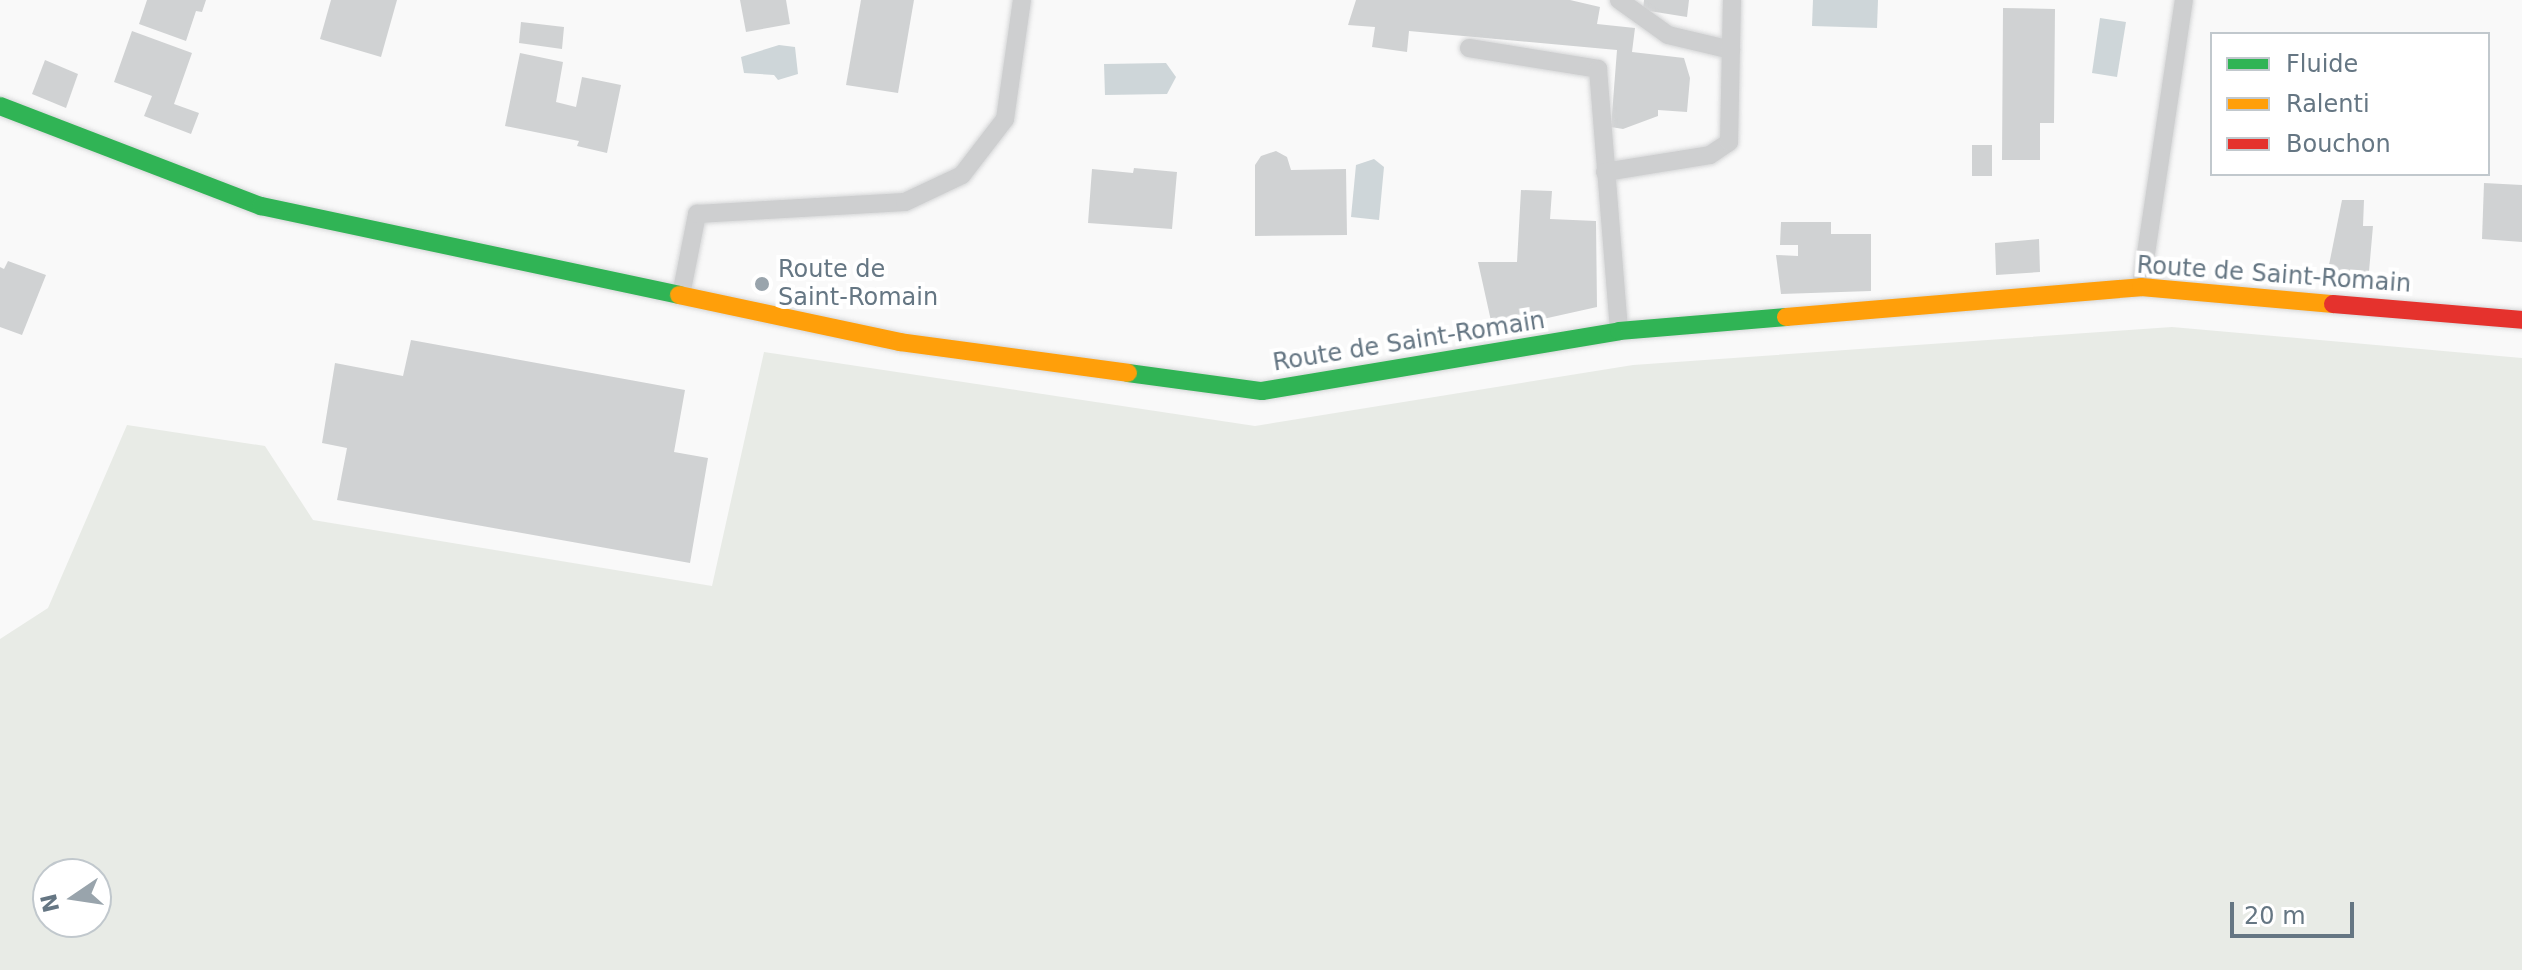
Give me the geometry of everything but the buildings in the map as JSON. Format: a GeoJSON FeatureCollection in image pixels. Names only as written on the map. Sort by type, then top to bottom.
{"type":"FeatureCollection","features":[{"type":"Feature","properties":{"kind":"main road","name":"Route de Saint-Romain"},"geometry":{"type":"LineString","coordinates":[[0,106],[261,206],[900,342],[1262,391],[1619,331],[2141,287],[2522,320]]}},
{"type":"Feature","properties":{"kind":"lane"},"geometry":{"type":"LineString","coordinates":[[681,296],[697,214],[905,202],[962,175],[1005,119],[1022,0]]}},
{"type":"Feature","properties":{"kind":"lane"},"geometry":{"type":"LineString","coordinates":[[1619,0],[1668,35],[1731,50]]}},
{"type":"Feature","properties":{"kind":"lane"},"geometry":{"type":"LineString","coordinates":[[1605,172],[1710,155],[1729,142],[1732,0]]}},
{"type":"Feature","properties":{"kind":"lane"},"geometry":{"type":"LineString","coordinates":[[2141,287],[2184,0]]}},
{"type":"Feature","properties":{"kind":"lane"},"geometry":{"type":"LineString","coordinates":[[1469,48],[1598,69],[1619,331]]}},
{"type":"Feature","properties":{"kind":"shaded area"},"geometry":{"type":"Polygon","coordinates":[[[1813,0],[1878,0],[1877,28],[1812,26],[1813,0]]]}},
{"type":"Feature","properties":{"kind":"shaded area"},"geometry":{"type":"Polygon","coordinates":[[[2100,18],[2126,22],[2117,77],[2092,73],[2100,18]]]}},
{"type":"Feature","properties":{"kind":"shaded area"},"geometry":{"type":"Polygon","coordinates":[[[779,45],[795,47],[798,74],[778,80],[774,75],[744,73],[741,57],[779,45]]]}},
{"type":"Feature","properties":{"kind":"shaded area"},"geometry":{"type":"Polygon","coordinates":[[[1166,63],[1176,77],[1167,94],[1105,95],[1104,64],[1166,63]]]}},
{"type":"Feature","properties":{"kind":"shaded area"},"geometry":{"type":"Polygon","coordinates":[[[1374,159],[1384,167],[1379,220],[1351,217],[1356,165],[1374,159]]]}},
{"type":"Feature","properties":{"kind":"shaded area"},"geometry":{"type":"Polygon","coordinates":[[[2172,327],[2522,358],[2522,970],[0,970],[0,639],[48,608],[127,425],[265,446],[313,520],[712,586],[764,352],[1255,426],[1633,365],[2172,327]]]}},
{"type":"Feature","properties":{"kind":"traffic: fast"},"geometry":{"type":"LineString","coordinates":[[0,106],[261,206],[679,295]]}},
{"type":"Feature","properties":{"kind":"traffic: fast"},"geometry":{"type":"LineString","coordinates":[[1128,373],[1262,391],[1619,331],[1786,317]]}},
{"type":"Feature","properties":{"kind":"traffic: slow"},"geometry":{"type":"LineString","coordinates":[[1786,317],[2141,287],[2333,304]]}},
{"type":"Feature","properties":{"kind":"traffic: slow"},"geometry":{"type":"LineString","coordinates":[[679,295],[900,342],[1128,373]]}},
{"type":"Feature","properties":{"kind":"traffic: jam"},"geometry":{"type":"LineString","coordinates":[[2333,304],[2522,320]]}},
{"type":"Feature","properties":{"kind":"place","name":"Route de Saint-Romain"},"geometry":{"type":"Point","coordinates":[762,284]}}]}
